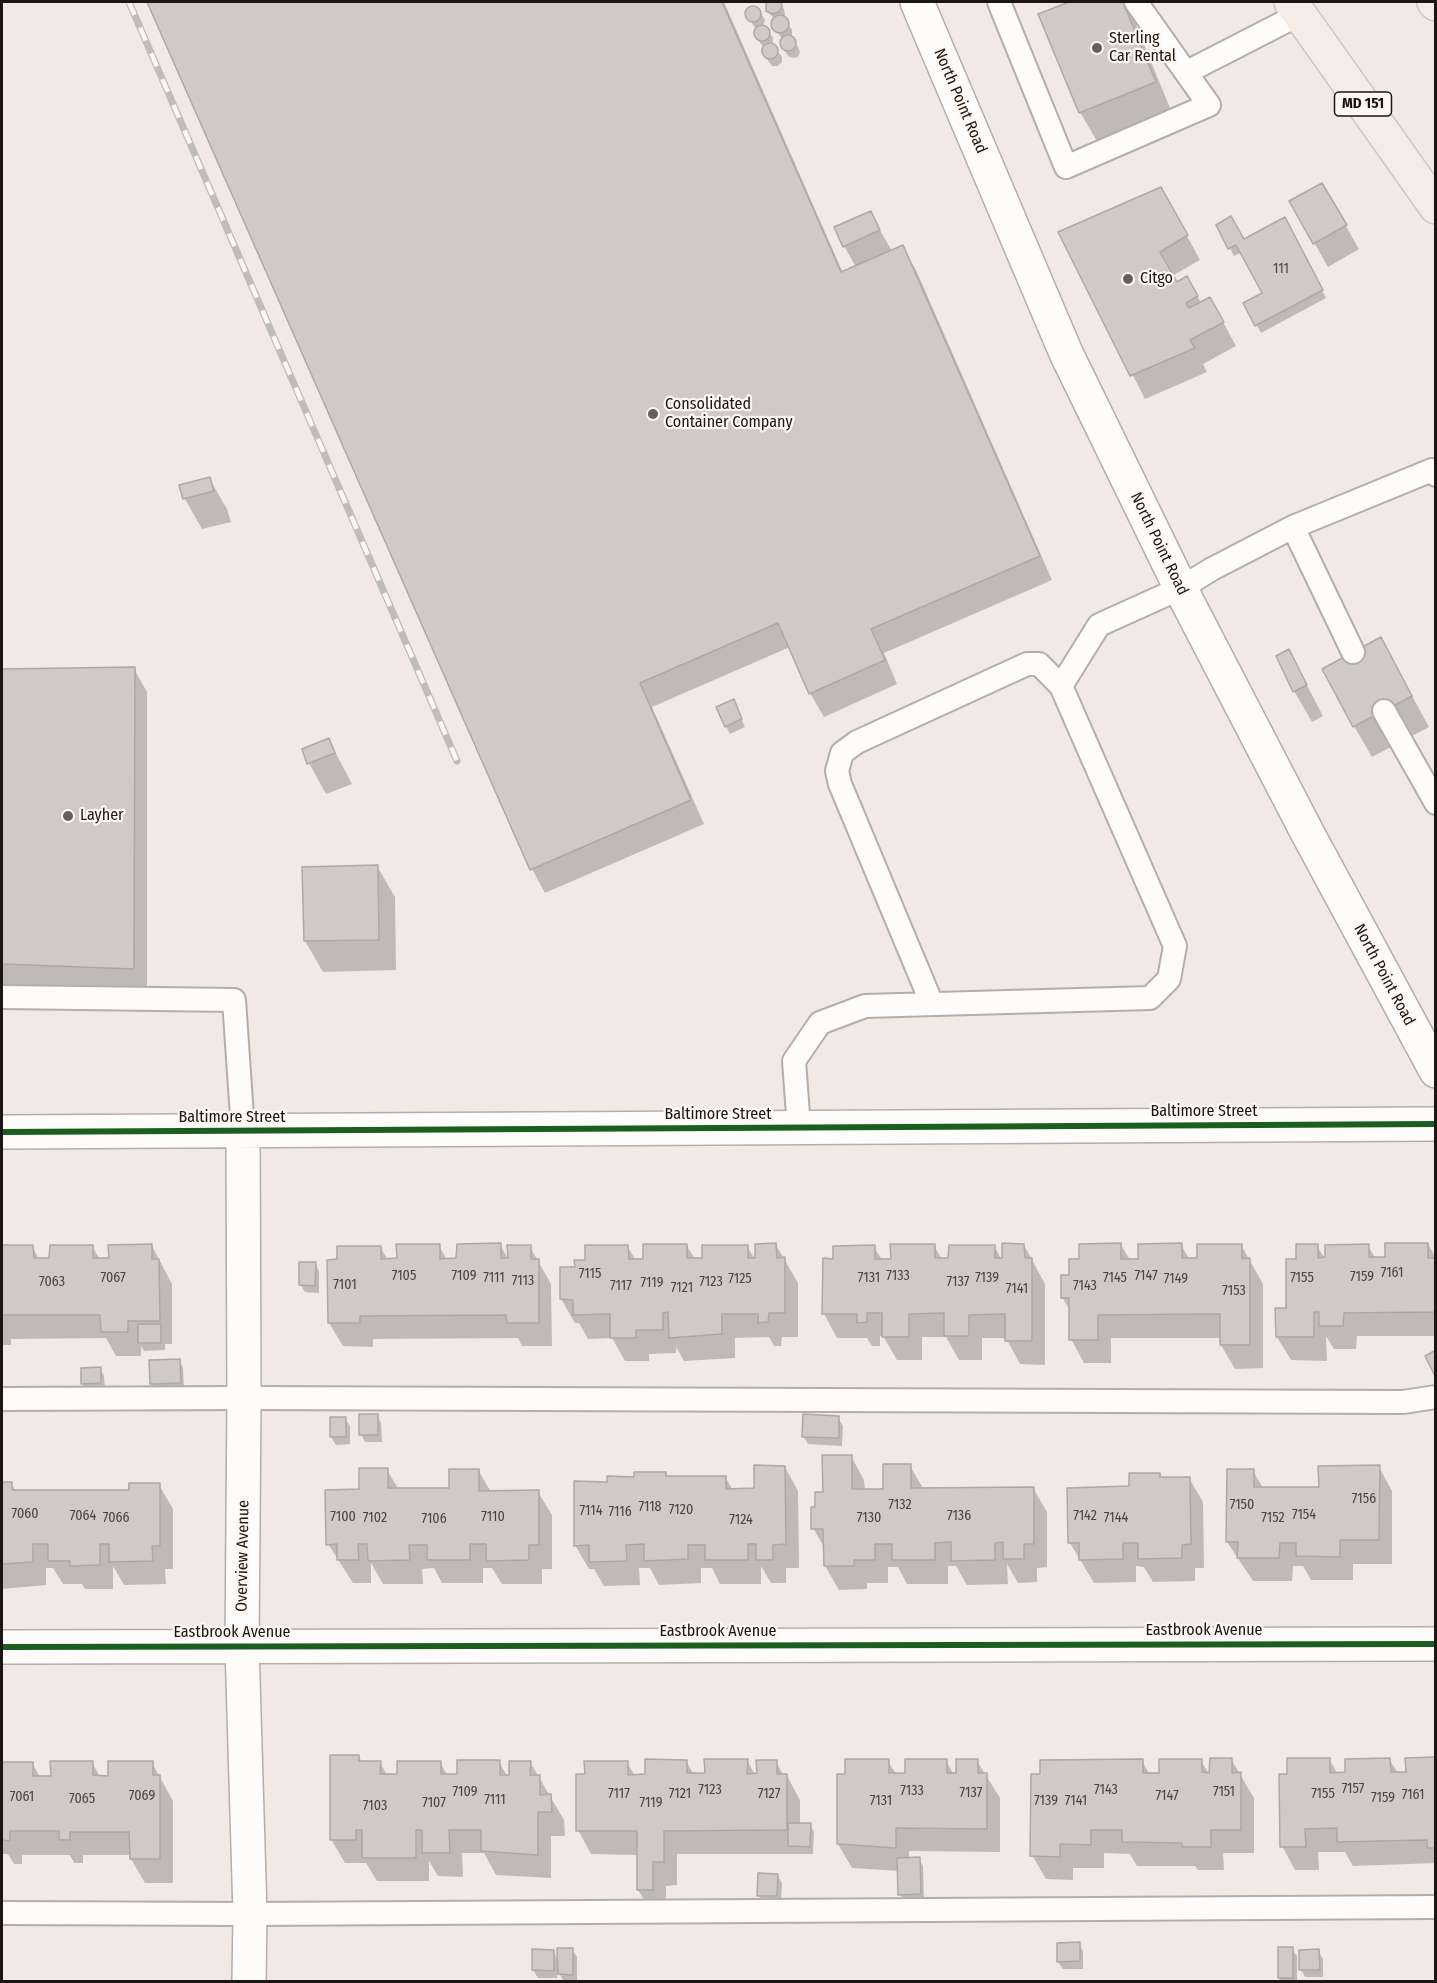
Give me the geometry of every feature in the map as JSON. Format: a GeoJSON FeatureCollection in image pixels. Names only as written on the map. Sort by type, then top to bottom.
{"type":"FeatureCollection","features":[{"type":"Feature","properties":{"kind":"main road","name":"MD 151"},"geometry":{"type":"LineString","coordinates":[[1295,8],[1436,207]]}},
{"type":"Feature","properties":{"kind":"street","name":"North Point Road"},"geometry":{"type":"LineString","coordinates":[[917,2],[1066,353],[1180,588],[1308,834],[1436,1071]]}},
{"type":"Feature","properties":{"kind":"street","name":"Baltimore Street"},"geometry":{"type":"LineString","coordinates":[[2,1132],[1436,1124]]}},
{"type":"Feature","properties":{"kind":"street","name":"Overview Avenue"},"geometry":{"type":"LineString","coordinates":[[243,1131],[242,1647],[250,1914],[249,1982]]}},
{"type":"Feature","properties":{"kind":"street","name":"Eastbrook Avenue"},"geometry":{"type":"LineString","coordinates":[[2,1647],[1436,1644]]}},
{"type":"Feature","properties":{"kind":"lane"},"geometry":{"type":"LineString","coordinates":[[999,2],[1066,167],[1209,105],[1136,2]]}},
{"type":"Feature","properties":{"kind":"lane"},"geometry":{"type":"LineString","coordinates":[[1186,72],[1295,8]]}},
{"type":"Feature","properties":{"kind":"lane"},"geometry":{"type":"LineString","coordinates":[[1061,686],[1100,625],[1180,588],[1293,527],[1432,471],[1436,475]]}},
{"type":"Feature","properties":{"kind":"lane"},"geometry":{"type":"LineString","coordinates":[[1293,527],[1353,652]]}},
{"type":"Feature","properties":{"kind":"lane"},"geometry":{"type":"LineString","coordinates":[[800,1128],[794,1061],[820,1023],[866,1006],[1150,998],[1169,979],[1174,946],[1061,686],[1039,664],[1027,663],[857,742],[842,753],[837,771],[840,784],[932,1004]]}},
{"type":"Feature","properties":{"kind":"lane"},"geometry":{"type":"LineString","coordinates":[[1384,711],[1436,803]]}},
{"type":"Feature","properties":{"kind":"lane"},"geometry":{"type":"LineString","coordinates":[[2,997],[234,1000],[243,1131]]}},
{"type":"Feature","properties":{"kind":"lane"},"geometry":{"type":"LineString","coordinates":[[2,1399],[1403,1402],[1436,1397]]}},
{"type":"Feature","properties":{"kind":"lane"},"geometry":{"type":"LineString","coordinates":[[2,1913],[250,1914],[1436,1907]]}},
{"type":"Feature","properties":{"kind":"building","name":"Consolidated Container Company"},"geometry":{"type":"Polygon","coordinates":[[[147,2],[722,2],[841,272],[903,245],[1040,556],[871,629],[885,660],[809,694],[778,623],[640,683],[691,800],[530,870],[147,2]]]}},
{"type":"Feature","properties":{"kind":"building"},"geometry":{"type":"Polygon","coordinates":[[[766,2],[781,2],[782,6],[779,12],[772,14],[766,11],[766,2]]]}},
{"type":"Feature","properties":{"kind":"building","name":"Sterling Car Rental"},"geometry":{"type":"Polygon","coordinates":[[[1069,2],[1123,2],[1156,82],[1079,113],[1038,14],[1069,2]]]}},
{"type":"Feature","properties":{"kind":"building"},"geometry":{"type":"Polygon","coordinates":[[[753,6],[759,8],[761,14],[759,20],[753,22],[747,20],[745,14],[747,8],[753,6]]]}},
{"type":"Feature","properties":{"kind":"building"},"geometry":{"type":"Polygon","coordinates":[[[780,15],[786,18],[789,24],[786,30],[780,33],[774,30],[771,24],[774,18],[780,15]]]}},
{"type":"Feature","properties":{"kind":"building"},"geometry":{"type":"Polygon","coordinates":[[[762,25],[770,33],[762,41],[754,33],[762,25]]]}},
{"type":"Feature","properties":{"kind":"building"},"geometry":{"type":"Polygon","coordinates":[[[788,35],[794,37],[796,43],[794,49],[788,51],[782,49],[780,43],[782,37],[788,35]]]}},
{"type":"Feature","properties":{"kind":"building"},"geometry":{"type":"Polygon","coordinates":[[[767,43],[773,43],[778,51],[776,57],[767,59],[762,54],[762,48],[767,43]]]}},
{"type":"Feature","properties":{"kind":"building"},"geometry":{"type":"Polygon","coordinates":[[[1322,183],[1347,225],[1313,244],[1289,201],[1322,183]]]}},
{"type":"Feature","properties":{"kind":"building","name":"Citgo"},"geometry":{"type":"Polygon","coordinates":[[[1161,187],[1188,235],[1160,252],[1177,282],[1187,276],[1198,296],[1186,303],[1189,308],[1210,297],[1224,322],[1190,340],[1195,348],[1130,376],[1058,232],[1161,187]]]}},
{"type":"Feature","properties":{"kind":"building"},"geometry":{"type":"Polygon","coordinates":[[[871,211],[880,230],[843,247],[834,227],[871,211]]]}},
{"type":"Feature","properties":{"kind":"building"},"geometry":{"type":"Polygon","coordinates":[[[1231,216],[1244,239],[1285,217],[1323,290],[1255,326],[1243,303],[1262,293],[1236,245],[1228,249],[1216,225],[1231,216]]]}},
{"type":"Feature","properties":{"kind":"building"},"geometry":{"type":"Polygon","coordinates":[[[210,477],[214,491],[183,499],[179,485],[210,477]]]}},
{"type":"Feature","properties":{"kind":"building"},"geometry":{"type":"Polygon","coordinates":[[[1381,637],[1412,696],[1353,727],[1322,669],[1381,637]]]}},
{"type":"Feature","properties":{"kind":"building"},"geometry":{"type":"Polygon","coordinates":[[[1289,649],[1307,685],[1293,692],[1276,656],[1289,649]]]}},
{"type":"Feature","properties":{"kind":"building","name":"Layher"},"geometry":{"type":"Polygon","coordinates":[[[135,667],[134,969],[2,964],[2,669],[135,667]]]}},
{"type":"Feature","properties":{"kind":"building"},"geometry":{"type":"Polygon","coordinates":[[[734,699],[742,719],[725,727],[716,707],[734,699]]]}},
{"type":"Feature","properties":{"kind":"building"},"geometry":{"type":"Polygon","coordinates":[[[329,738],[335,753],[307,764],[302,749],[329,738]]]}},
{"type":"Feature","properties":{"kind":"building"},"geometry":{"type":"Polygon","coordinates":[[[378,865],[379,940],[304,941],[302,867],[378,865]]]}},
{"type":"Feature","properties":{"kind":"building"},"geometry":{"type":"Polygon","coordinates":[[[501,1243],[501,1258],[508,1258],[507,1245],[531,1245],[531,1259],[539,1259],[539,1323],[507,1323],[506,1315],[360,1316],[360,1323],[328,1323],[327,1260],[337,1259],[337,1246],[381,1246],[381,1259],[397,1258],[396,1244],[440,1244],[440,1259],[456,1258],[457,1244],[501,1243]]]}},
{"type":"Feature","properties":{"kind":"building"},"geometry":{"type":"Polygon","coordinates":[[[776,1243],[777,1258],[785,1257],[785,1313],[769,1313],[768,1322],[758,1323],[758,1314],[722,1314],[722,1334],[669,1338],[668,1312],[663,1313],[663,1330],[636,1330],[636,1338],[610,1338],[610,1314],[573,1315],[573,1300],[560,1299],[560,1267],[575,1267],[574,1260],[585,1260],[585,1245],[628,1245],[629,1259],[643,1259],[643,1244],[687,1244],[687,1258],[702,1258],[702,1245],[748,1245],[748,1258],[755,1258],[755,1244],[776,1243]]]}},
{"type":"Feature","properties":{"kind":"building"},"geometry":{"type":"Polygon","coordinates":[[[1002,1243],[1024,1244],[1025,1258],[1032,1258],[1032,1341],[1005,1341],[1005,1314],[969,1315],[969,1336],[944,1336],[944,1313],[909,1314],[909,1337],[882,1337],[882,1313],[867,1313],[867,1322],[857,1323],[857,1314],[822,1314],[823,1258],[833,1259],[833,1246],[875,1245],[875,1259],[891,1259],[890,1244],[935,1244],[935,1258],[948,1258],[949,1245],[995,1245],[995,1258],[1002,1258],[1002,1243]]]}},
{"type":"Feature","properties":{"kind":"building"},"geometry":{"type":"Polygon","coordinates":[[[1121,1243],[1121,1259],[1138,1259],[1138,1244],[1182,1243],[1182,1258],[1197,1258],[1197,1244],[1242,1244],[1242,1259],[1250,1258],[1250,1345],[1220,1345],[1220,1314],[1098,1315],[1098,1340],[1069,1340],[1069,1298],[1061,1298],[1061,1275],[1069,1275],[1069,1259],[1079,1259],[1079,1244],[1121,1243]]]}},
{"type":"Feature","properties":{"kind":"building"},"geometry":{"type":"Polygon","coordinates":[[[1385,1243],[1428,1243],[1428,1258],[1436,1258],[1436,1312],[1344,1313],[1343,1326],[1319,1326],[1319,1312],[1314,1312],[1314,1337],[1276,1337],[1275,1308],[1286,1308],[1286,1259],[1296,1259],[1296,1244],[1318,1244],[1318,1258],[1325,1257],[1325,1245],[1369,1244],[1369,1257],[1385,1257],[1385,1243]]]}},
{"type":"Feature","properties":{"kind":"building"},"geometry":{"type":"Polygon","coordinates":[[[152,1244],[152,1259],[159,1259],[160,1321],[128,1321],[128,1332],[101,1332],[100,1315],[2,1315],[2,1245],[33,1245],[34,1258],[49,1258],[50,1245],[93,1245],[93,1258],[109,1258],[108,1245],[152,1244]]]}},
{"type":"Feature","properties":{"kind":"building"},"geometry":{"type":"Polygon","coordinates":[[[299,1262],[316,1262],[315,1286],[299,1285],[299,1262]]]}},
{"type":"Feature","properties":{"kind":"building"},"geometry":{"type":"Polygon","coordinates":[[[138,1324],[161,1324],[161,1343],[138,1343],[138,1324]]]}},
{"type":"Feature","properties":{"kind":"building"},"geometry":{"type":"Polygon","coordinates":[[[1436,1350],[1436,1375],[1435,1376],[1425,1356],[1436,1350]]]}},
{"type":"Feature","properties":{"kind":"building"},"geometry":{"type":"Polygon","coordinates":[[[180,1359],[181,1383],[150,1384],[149,1360],[180,1359]]]}},
{"type":"Feature","properties":{"kind":"building"},"geometry":{"type":"Polygon","coordinates":[[[101,1367],[101,1383],[81,1384],[81,1368],[101,1367]]]}},
{"type":"Feature","properties":{"kind":"building"},"geometry":{"type":"Polygon","coordinates":[[[359,1414],[378,1414],[378,1435],[359,1435],[359,1414]]]}},
{"type":"Feature","properties":{"kind":"building"},"geometry":{"type":"Polygon","coordinates":[[[803,1414],[839,1416],[839,1438],[802,1437],[803,1414]]]}},
{"type":"Feature","properties":{"kind":"building"},"geometry":{"type":"Polygon","coordinates":[[[330,1417],[346,1417],[346,1437],[330,1437],[330,1417]]]}},
{"type":"Feature","properties":{"kind":"building"},"geometry":{"type":"Polygon","coordinates":[[[822,1455],[852,1455],[852,1489],[883,1489],[883,1464],[911,1464],[911,1488],[1034,1487],[1034,1544],[1024,1544],[1024,1559],[1003,1559],[1003,1542],[995,1543],[995,1560],[951,1561],[951,1542],[935,1543],[935,1560],[892,1560],[892,1544],[875,1544],[875,1560],[854,1560],[854,1566],[824,1566],[823,1529],[811,1529],[811,1507],[815,1507],[815,1492],[823,1492],[822,1455]]]}},
{"type":"Feature","properties":{"kind":"building"},"geometry":{"type":"Polygon","coordinates":[[[754,1465],[785,1466],[786,1544],[773,1545],[773,1560],[756,1560],[756,1544],[748,1544],[748,1560],[705,1560],[705,1545],[688,1545],[688,1559],[644,1561],[644,1544],[626,1545],[627,1561],[589,1562],[589,1545],[574,1546],[574,1481],[607,1482],[607,1476],[634,1477],[634,1472],[666,1472],[666,1476],[726,1476],[726,1489],[754,1488],[754,1465]]]}},
{"type":"Feature","properties":{"kind":"building"},"geometry":{"type":"Polygon","coordinates":[[[1380,1465],[1379,1540],[1340,1540],[1340,1557],[1296,1556],[1296,1543],[1280,1543],[1279,1558],[1237,1558],[1238,1542],[1226,1542],[1227,1469],[1254,1469],[1254,1487],[1319,1487],[1318,1466],[1380,1465]]]}},
{"type":"Feature","properties":{"kind":"building"},"geometry":{"type":"Polygon","coordinates":[[[359,1468],[388,1468],[388,1488],[449,1488],[449,1469],[479,1469],[479,1491],[539,1490],[539,1545],[529,1545],[529,1560],[486,1561],[486,1544],[470,1544],[470,1560],[427,1560],[427,1545],[409,1545],[410,1560],[368,1561],[367,1544],[358,1544],[359,1560],[337,1560],[337,1544],[326,1545],[325,1490],[359,1489],[359,1468]]]}},
{"type":"Feature","properties":{"kind":"building"},"geometry":{"type":"Polygon","coordinates":[[[1129,1473],[1160,1473],[1160,1477],[1190,1477],[1191,1544],[1182,1545],[1182,1558],[1138,1559],[1138,1543],[1123,1543],[1123,1559],[1079,1560],[1079,1543],[1068,1543],[1067,1488],[1129,1486],[1129,1473]]]}},
{"type":"Feature","properties":{"kind":"building"},"geometry":{"type":"Polygon","coordinates":[[[2,1482],[12,1482],[12,1490],[129,1490],[129,1483],[160,1483],[160,1546],[152,1546],[153,1561],[109,1562],[109,1544],[100,1544],[100,1565],[70,1566],[70,1561],[48,1561],[48,1544],[33,1544],[33,1562],[2,1564],[2,1482]]]}},
{"type":"Feature","properties":{"kind":"building"},"geometry":{"type":"Polygon","coordinates":[[[330,1755],[359,1755],[359,1761],[381,1761],[380,1774],[397,1774],[397,1761],[441,1761],[441,1774],[457,1774],[457,1760],[500,1760],[500,1775],[509,1775],[509,1761],[531,1761],[530,1775],[540,1775],[540,1795],[551,1794],[552,1812],[538,1812],[538,1855],[481,1851],[481,1830],[449,1830],[450,1853],[422,1853],[422,1830],[416,1830],[416,1858],[362,1858],[362,1830],[356,1830],[356,1840],[330,1840],[330,1755]]]}},
{"type":"Feature","properties":{"kind":"building"},"geometry":{"type":"Polygon","coordinates":[[[1436,1757],[1436,1848],[1427,1848],[1427,1840],[1337,1842],[1337,1828],[1305,1829],[1306,1847],[1280,1847],[1279,1774],[1287,1774],[1287,1758],[1330,1758],[1330,1773],[1345,1772],[1345,1759],[1390,1758],[1391,1772],[1406,1772],[1405,1758],[1436,1757]]]}},
{"type":"Feature","properties":{"kind":"building"},"geometry":{"type":"Polygon","coordinates":[[[1210,1758],[1232,1758],[1232,1773],[1241,1772],[1241,1830],[1211,1830],[1211,1847],[1182,1847],[1182,1843],[1122,1842],[1122,1830],[1091,1830],[1091,1845],[1060,1844],[1060,1857],[1030,1856],[1031,1774],[1040,1774],[1040,1760],[1143,1759],[1143,1773],[1159,1773],[1159,1759],[1202,1759],[1202,1772],[1209,1773],[1210,1758]]]}},
{"type":"Feature","properties":{"kind":"building"},"geometry":{"type":"Polygon","coordinates":[[[645,1759],[687,1760],[687,1773],[705,1773],[704,1759],[748,1759],[747,1774],[757,1773],[756,1760],[777,1760],[777,1774],[787,1774],[787,1830],[664,1831],[664,1862],[653,1862],[653,1890],[637,1890],[637,1831],[576,1831],[576,1774],[585,1774],[584,1761],[628,1761],[628,1775],[645,1774],[645,1759]]]}},
{"type":"Feature","properties":{"kind":"building"},"geometry":{"type":"Polygon","coordinates":[[[845,1759],[889,1759],[889,1773],[905,1773],[905,1759],[947,1759],[947,1773],[956,1773],[956,1759],[978,1759],[978,1773],[987,1773],[987,1829],[896,1828],[896,1848],[837,1844],[837,1774],[845,1774],[845,1759]]]}},
{"type":"Feature","properties":{"kind":"building"},"geometry":{"type":"Polygon","coordinates":[[[50,1761],[93,1761],[93,1775],[108,1776],[108,1761],[153,1761],[153,1775],[160,1775],[160,1859],[130,1859],[129,1832],[70,1832],[70,1840],[59,1840],[59,1831],[10,1831],[10,1841],[2,1840],[2,1762],[33,1762],[33,1776],[51,1776],[50,1761]]]}},
{"type":"Feature","properties":{"kind":"building"},"geometry":{"type":"Polygon","coordinates":[[[788,1823],[811,1823],[810,1847],[788,1846],[788,1823]]]}},
{"type":"Feature","properties":{"kind":"building"},"geometry":{"type":"Polygon","coordinates":[[[920,1857],[921,1894],[898,1895],[897,1858],[920,1857]]]}},
{"type":"Feature","properties":{"kind":"building"},"geometry":{"type":"Polygon","coordinates":[[[758,1873],[778,1874],[777,1896],[757,1896],[758,1873]]]}},
{"type":"Feature","properties":{"kind":"building"},"geometry":{"type":"Polygon","coordinates":[[[1080,1942],[1080,1961],[1057,1962],[1057,1943],[1080,1942]]]}},
{"type":"Feature","properties":{"kind":"building"},"geometry":{"type":"Polygon","coordinates":[[[1278,1947],[1293,1947],[1293,1978],[1278,1978],[1278,1947]]]}},
{"type":"Feature","properties":{"kind":"building"},"geometry":{"type":"Polygon","coordinates":[[[557,1948],[573,1948],[573,1975],[558,1974],[557,1948]]]}},
{"type":"Feature","properties":{"kind":"building"},"geometry":{"type":"Polygon","coordinates":[[[532,1949],[554,1950],[554,1971],[532,1970],[532,1949]]]}},
{"type":"Feature","properties":{"kind":"building"},"geometry":{"type":"Polygon","coordinates":[[[1319,1949],[1320,1970],[1299,1970],[1299,1950],[1319,1949]]]}},
{"type":"Feature","properties":{"kind":"railway"},"geometry":{"type":"LineString","coordinates":[[129,2],[457,761]]}},
{"type":"Feature","properties":{"kind":"cycle path"},"geometry":{"type":"LineString","coordinates":[[2,1132],[1436,1124]]}},
{"type":"Feature","properties":{"kind":"cycle path"},"geometry":{"type":"LineString","coordinates":[[2,1647],[1436,1644]]}},
{"type":"Feature","properties":{"kind":"place","name":"Sterling Car Rental"},"geometry":{"type":"Point","coordinates":[1097,48]}},
{"type":"Feature","properties":{"kind":"place","name":"Citgo"},"geometry":{"type":"Point","coordinates":[1128,279]}},
{"type":"Feature","properties":{"kind":"place","name":"Consolidated Container Company"},"geometry":{"type":"Point","coordinates":[653,414]}},
{"type":"Feature","properties":{"kind":"place","name":"Layher"},"geometry":{"type":"Point","coordinates":[68,816]}}]}
